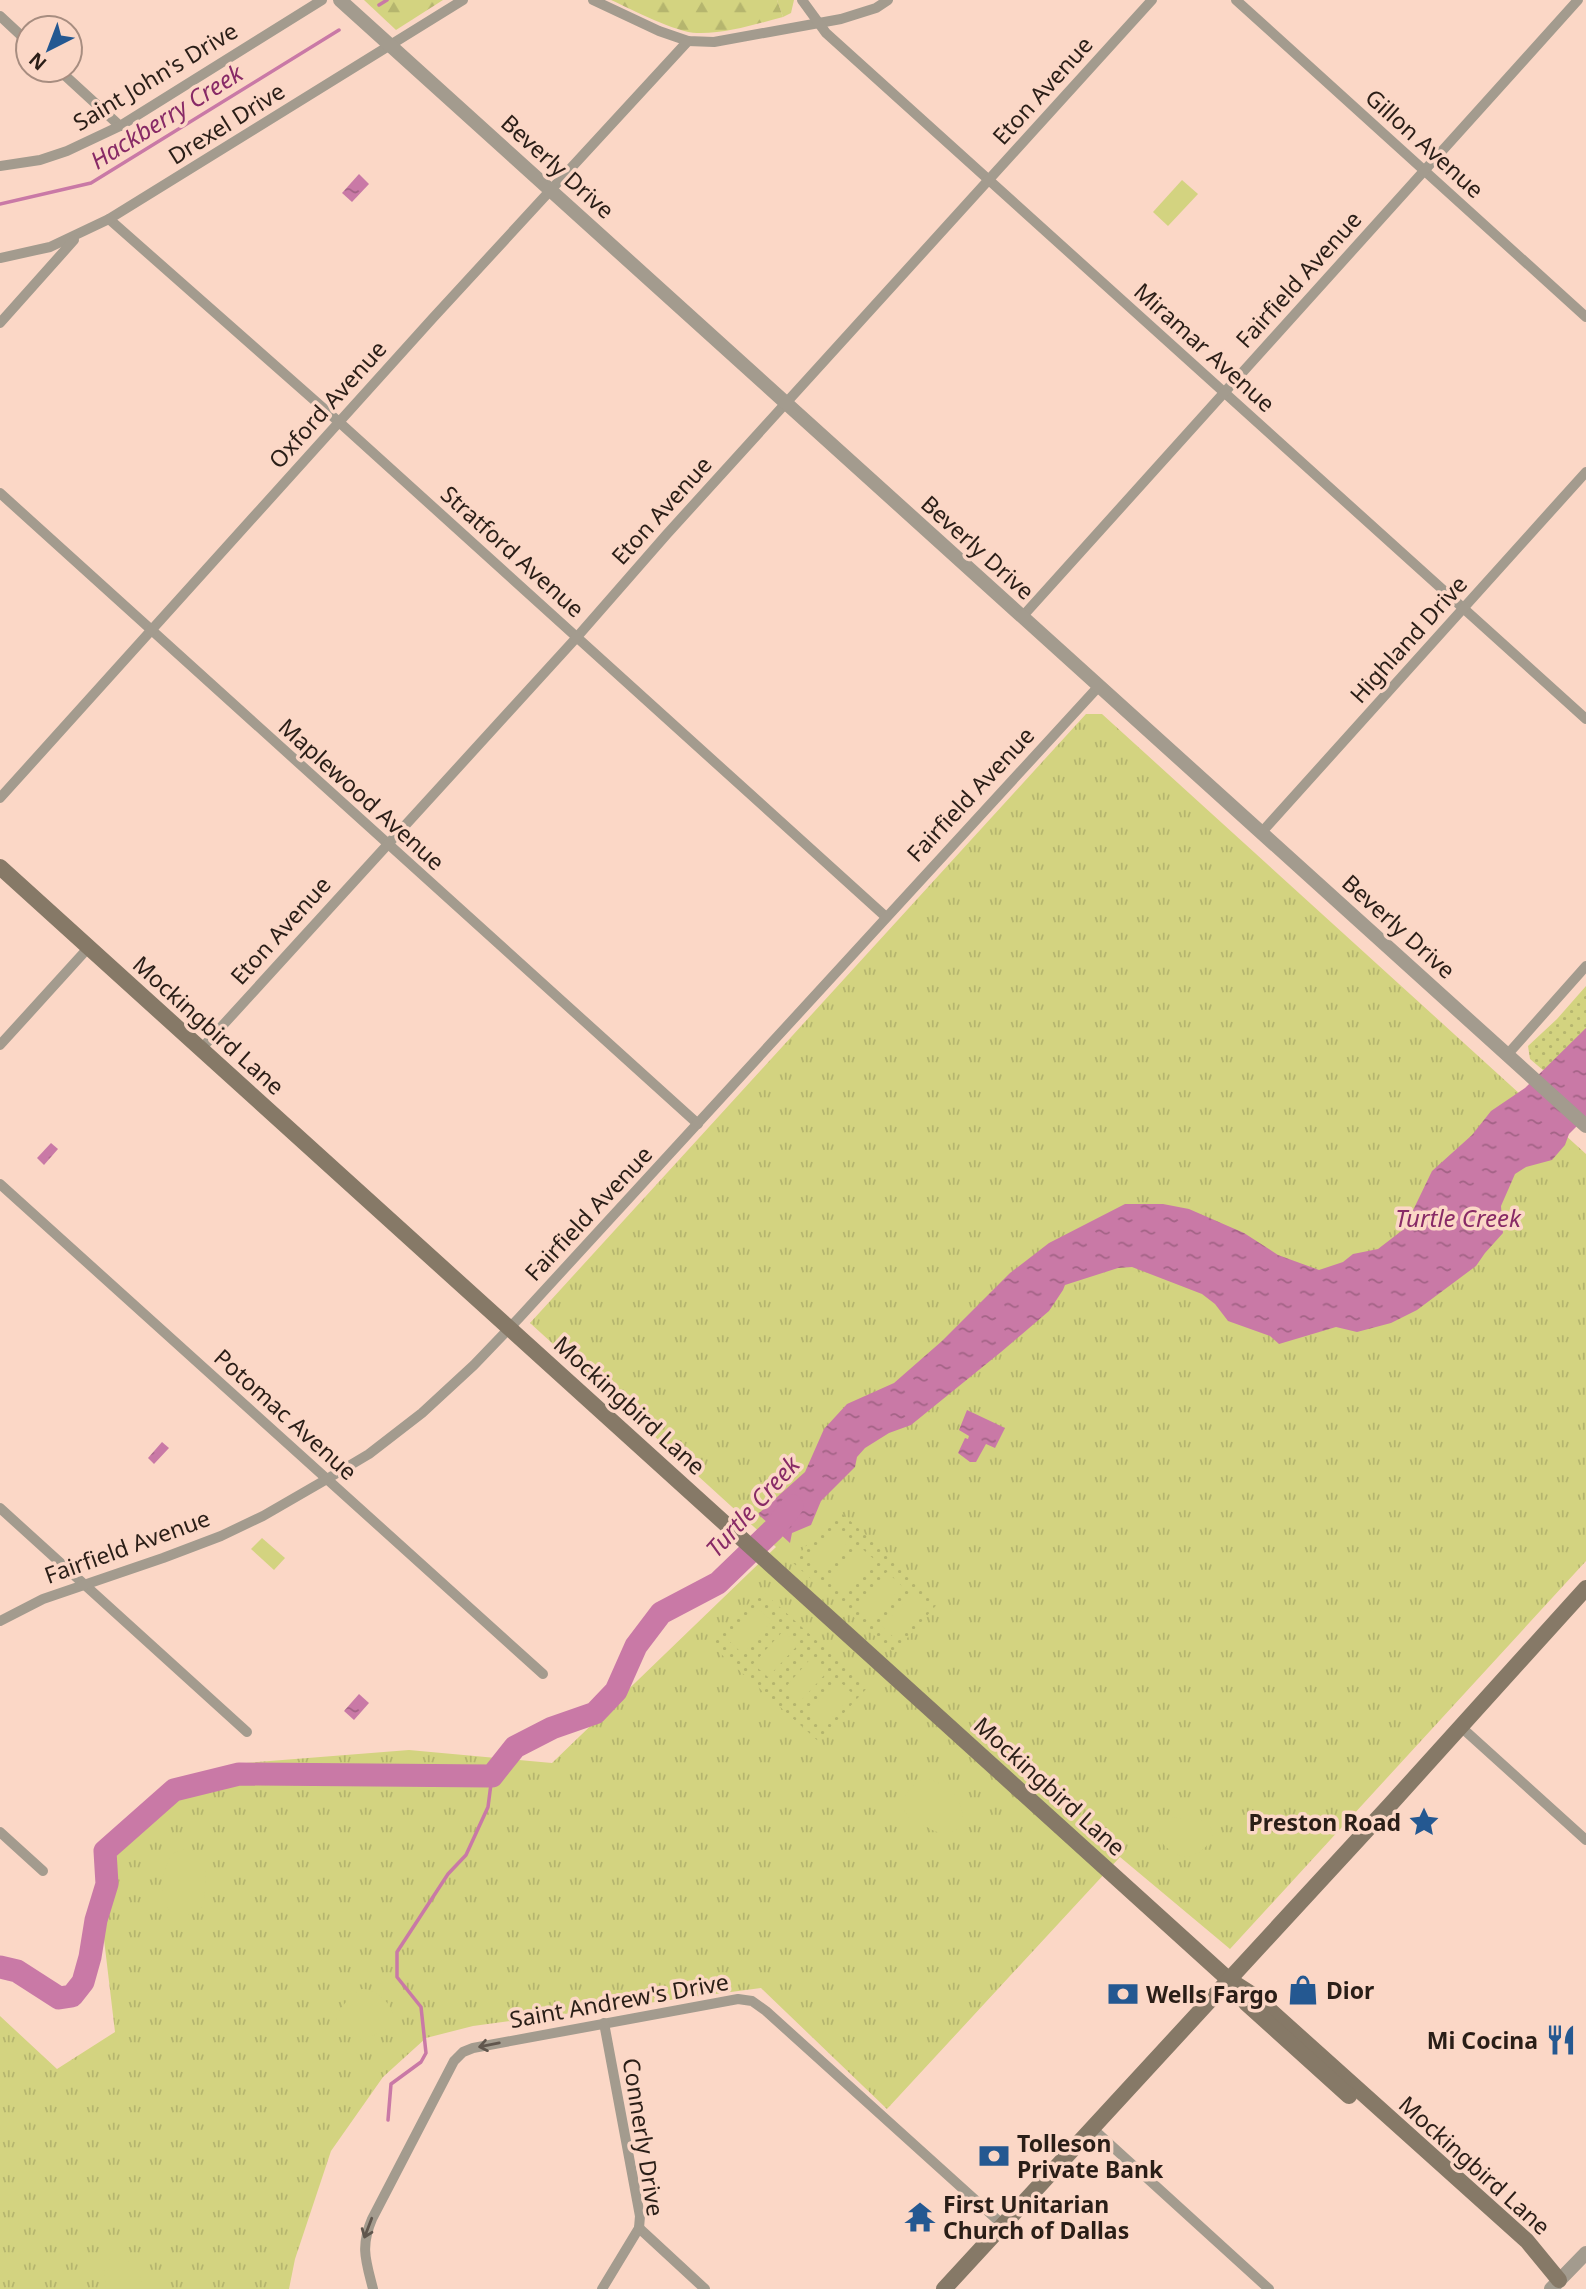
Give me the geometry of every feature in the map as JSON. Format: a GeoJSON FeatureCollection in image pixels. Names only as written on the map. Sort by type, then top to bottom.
{"type":"FeatureCollection","features":[{"type":"Feature","properties":{"kind":"main road","name":"Mockingbird Lane"},"geometry":{"type":"LineString","coordinates":[[0,867],[1228,1979],[1246,2003],[1411,2144],[1560,2286]]}},
{"type":"Feature","properties":{"kind":"main road"},"geometry":{"type":"LineString","coordinates":[[952,2286],[1003,2225],[1586,1588]]}},
{"type":"Feature","properties":{"kind":"street","name":"Saint John's Drive"},"geometry":{"type":"LineString","coordinates":[[0,166],[40,160],[67,151],[120,126],[322,0]]}},
{"type":"Feature","properties":{"kind":"street","name":"Beverly Drive"},"geometry":{"type":"LineString","coordinates":[[340,0],[1586,1126]]}},
{"type":"Feature","properties":{"kind":"street","name":"Drexel Drive"},"geometry":{"type":"LineString","coordinates":[[0,258],[50,247],[109,219],[463,0]]}},
{"type":"Feature","properties":{"kind":"street"},"geometry":{"type":"LineString","coordinates":[[593,0],[659,31],[688,41],[714,42],[861,14],[888,0]]}},
{"type":"Feature","properties":{"kind":"street","name":"Miramar Avenue"},"geometry":{"type":"LineString","coordinates":[[802,0],[817,22],[989,180],[1586,719]]}},
{"type":"Feature","properties":{"kind":"street","name":"Eton Avenue"},"geometry":{"type":"LineString","coordinates":[[202,1048],[1152,0]]}},
{"type":"Feature","properties":{"kind":"street","name":"Gillon Avenue"},"geometry":{"type":"LineString","coordinates":[[1236,0],[1586,317]]}},
{"type":"Feature","properties":{"kind":"street","name":"Fairfield Avenue"},"geometry":{"type":"LineString","coordinates":[[1022,617],[1578,0]]}},
{"type":"Feature","properties":{"kind":"street"},"geometry":{"type":"LineString","coordinates":[[0,16],[14,29]]}},
{"type":"Feature","properties":{"kind":"street","name":"Oxford Avenue"},"geometry":{"type":"LineString","coordinates":[[0,798],[688,41]]}},
{"type":"Feature","properties":{"kind":"street"},"geometry":{"type":"LineString","coordinates":[[74,84],[120,126]]}},
{"type":"Feature","properties":{"kind":"street","name":"Stratford Avenue"},"geometry":{"type":"LineString","coordinates":[[109,219],[339,422],[886,917]]}},
{"type":"Feature","properties":{"kind":"street"},"geometry":{"type":"LineString","coordinates":[[0,323],[78,235]]}},
{"type":"Feature","properties":{"kind":"street","name":"Highland Drive"},"geometry":{"type":"LineString","coordinates":[[1261,833],[1586,472]]}},
{"type":"Feature","properties":{"kind":"street","name":"Maplewood Avenue"},"geometry":{"type":"LineString","coordinates":[[0,493],[698,1124]]}},
{"type":"Feature","properties":{"kind":"street","name":"Fairfield Avenue"},"geometry":{"type":"LineString","coordinates":[[0,1621],[44,1599],[163,1558],[221,1536],[263,1516],[369,1454],[429,1407],[510,1327],[1099,686]]}},
{"type":"Feature","properties":{"kind":"street"},"geometry":{"type":"LineString","coordinates":[[0,1045],[89,947]]}},
{"type":"Feature","properties":{"kind":"street"},"geometry":{"type":"LineString","coordinates":[[1507,1055],[1586,967]]}},
{"type":"Feature","properties":{"kind":"street","name":"Potomac Avenue"},"geometry":{"type":"LineString","coordinates":[[0,1184],[543,1674]]}},
{"type":"Feature","properties":{"kind":"street"},"geometry":{"type":"LineString","coordinates":[[0,1508],[247,1732]]}},
{"type":"Feature","properties":{"kind":"street"},"geometry":{"type":"LineString","coordinates":[[1461,1727],[1586,1840]]}},
{"type":"Feature","properties":{"kind":"street"},"geometry":{"type":"LineString","coordinates":[[0,1832],[43,1871]]}},
{"type":"Feature","properties":{"kind":"street","name":"Saint Andrew's Drive"},"geometry":{"type":"LineString","coordinates":[[373,2289],[364,2238],[454,2062],[463,2052],[472,2048],[738,1999],[752,2001],[766,2011],[1003,2225]]}},
{"type":"Feature","properties":{"kind":"street","name":"Connerly Drive"},"geometry":{"type":"LineString","coordinates":[[602,2289],[639,2228],[640,2216],[604,2023]]}},
{"type":"Feature","properties":{"kind":"street"},"geometry":{"type":"LineString","coordinates":[[1092,2128],[1269,2289]]}},
{"type":"Feature","properties":{"kind":"street"},"geometry":{"type":"LineString","coordinates":[[639,2228],[705,2289]]}},
{"type":"Feature","properties":{"kind":"street"},"geometry":{"type":"LineString","coordinates":[[1560,2286],[1586,2253]]}},
{"type":"Feature","properties":{"kind":"green space"},"geometry":{"type":"Polygon","coordinates":[[[364,0],[443,0],[396,30],[364,0]]]}},
{"type":"Feature","properties":{"kind":"green space"},"geometry":{"type":"Polygon","coordinates":[[[611,0],[777,0],[783,17],[730,30],[697,33],[666,25],[611,0]]]}},
{"type":"Feature","properties":{"kind":"green space"},"geometry":{"type":"Polygon","coordinates":[[[777,0],[794,0],[791,13],[783,17],[777,0]]]}},
{"type":"Feature","properties":{"kind":"green space"},"geometry":{"type":"Polygon","coordinates":[[[1182,180],[1198,194],[1168,226],[1153,212],[1182,180]]]}},
{"type":"Feature","properties":{"kind":"green space"},"geometry":{"type":"Polygon","coordinates":[[[1086,714],[1102,714],[1586,1154],[1586,1561],[1230,1949],[1120,1857],[887,2109],[761,1988],[473,2026],[426,2038],[383,2077],[331,2151],[295,2259],[289,2289],[0,2289],[0,2016],[57,2069],[115,2032],[94,1855],[169,1787],[246,1763],[409,1750],[552,1763],[776,1547],[530,1323],[1086,714]]]}},
{"type":"Feature","properties":{"kind":"green space"},"geometry":{"type":"Polygon","coordinates":[[[1586,986],[1586,1107],[1530,1059],[1528,1046],[1586,986]]]}},
{"type":"Feature","properties":{"kind":"green space"},"geometry":{"type":"Polygon","coordinates":[[[838,1510],[940,1601],[894,1653],[792,1562],[838,1510]]]}},
{"type":"Feature","properties":{"kind":"green space"},"geometry":{"type":"Polygon","coordinates":[[[835,1526],[851,1539],[821,1572],[806,1558],[835,1526]]]}},
{"type":"Feature","properties":{"kind":"green space"},"geometry":{"type":"Polygon","coordinates":[[[262,1538],[285,1558],[274,1570],[251,1549],[262,1538]]]}},
{"type":"Feature","properties":{"kind":"green space"},"geometry":{"type":"Polygon","coordinates":[[[859,1546],[875,1560],[845,1593],[830,1579],[859,1546]]]}},
{"type":"Feature","properties":{"kind":"green space"},"geometry":{"type":"Polygon","coordinates":[[[887,1572],[902,1586],[873,1619],[858,1605],[887,1572]]]}},
{"type":"Feature","properties":{"kind":"green space"},"geometry":{"type":"Polygon","coordinates":[[[761,1590],[868,1687],[818,1741],[711,1645],[761,1590]]]}},
{"type":"Feature","properties":{"kind":"green space"},"geometry":{"type":"Polygon","coordinates":[[[912,1594],[927,1608],[897,1640],[882,1627],[912,1594]]]}},
{"type":"Feature","properties":{"kind":"green space"},"geometry":{"type":"Polygon","coordinates":[[[757,1608],[772,1621],[743,1654],[728,1640],[757,1608]]]}},
{"type":"Feature","properties":{"kind":"green space"},"geometry":{"type":"Polygon","coordinates":[[[783,1631],[798,1645],[768,1677],[753,1664],[783,1631]]]}},
{"type":"Feature","properties":{"kind":"green space"},"geometry":{"type":"Polygon","coordinates":[[[812,1657],[828,1671],[798,1704],[783,1690],[812,1657]]]}},
{"type":"Feature","properties":{"kind":"green space"},"geometry":{"type":"Polygon","coordinates":[[[838,1680],[853,1694],[823,1727],[808,1713],[838,1680]]]}},
{"type":"Feature","properties":{"kind":"green space"},"geometry":{"type":"Polygon","coordinates":[[[926,1778],[955,1795],[961,1807],[962,1821],[955,1830],[948,1833],[937,1832],[915,1822],[907,1815],[904,1803],[908,1790],[926,1778]]]}},
{"type":"Feature","properties":{"kind":"green space"},"geometry":{"type":"Polygon","coordinates":[[[1166,1818],[1197,1819],[1207,1823],[1213,1834],[1206,1847],[1195,1855],[1185,1857],[1166,1847],[1159,1831],[1166,1818]]]}},
{"type":"Feature","properties":{"kind":"green space"},"geometry":{"type":"Polygon","coordinates":[[[189,1849],[203,1859],[206,1874],[205,1901],[199,1911],[179,1915],[170,1912],[166,1904],[162,1890],[163,1876],[171,1854],[189,1849]]]}},
{"type":"Feature","properties":{"kind":"green space"},"geometry":{"type":"Polygon","coordinates":[[[362,1989],[374,1992],[386,2001],[393,2013],[393,2020],[386,2030],[357,2039],[341,2032],[337,2020],[343,2006],[362,1989]]]}},
{"type":"Feature","properties":{"kind":"green space"},"geometry":{"type":"Polygon","coordinates":[[[112,2257],[125,2259],[135,2266],[141,2277],[141,2289],[106,2289],[104,2267],[112,2257]]]}},
{"type":"Feature","properties":{"kind":"water"},"geometry":{"type":"Polygon","coordinates":[[[359,174],[369,184],[352,202],[342,193],[359,174]]]}},
{"type":"Feature","properties":{"kind":"water","name":"Turtle Creek"},"geometry":{"type":"Polygon","coordinates":[[[1586,1028],[1586,1117],[1569,1134],[1565,1145],[1552,1160],[1526,1167],[1515,1174],[1501,1206],[1503,1233],[1476,1266],[1417,1310],[1391,1323],[1357,1332],[1336,1327],[1279,1344],[1270,1336],[1228,1321],[1215,1304],[1202,1294],[1132,1267],[1118,1268],[1065,1285],[1049,1311],[1001,1352],[911,1425],[889,1433],[865,1448],[857,1457],[855,1467],[821,1501],[811,1525],[792,1533],[790,1543],[758,1514],[805,1472],[824,1429],[847,1404],[894,1383],[942,1341],[1010,1273],[1049,1243],[1125,1204],[1163,1204],[1189,1209],[1244,1233],[1278,1255],[1319,1270],[1343,1262],[1353,1254],[1378,1249],[1404,1229],[1432,1171],[1472,1135],[1491,1111],[1525,1088],[1586,1028]]]}},
{"type":"Feature","properties":{"kind":"water"},"geometry":{"type":"Polygon","coordinates":[[[51,1143],[58,1149],[44,1165],[37,1158],[51,1143]]]}},
{"type":"Feature","properties":{"kind":"water"},"geometry":{"type":"Polygon","coordinates":[[[967,1410],[1005,1428],[995,1448],[986,1444],[976,1462],[970,1462],[958,1453],[965,1438],[968,1439],[969,1436],[959,1430],[967,1410]]]}},
{"type":"Feature","properties":{"kind":"water"},"geometry":{"type":"Polygon","coordinates":[[[162,1442],[169,1448],[154,1464],[148,1458],[162,1442]]]}},
{"type":"Feature","properties":{"kind":"water"},"geometry":{"type":"Polygon","coordinates":[[[359,1694],[369,1703],[354,1720],[344,1711],[359,1694]]]}},
{"type":"Feature","properties":{"kind":"waterway","name":"Hackberry Creek"},"geometry":{"type":"LineString","coordinates":[[379,5],[387,0]]}},
{"type":"Feature","properties":{"kind":"waterway","name":"Hackberry Creek"},"geometry":{"type":"LineString","coordinates":[[0,204],[91,183],[339,30]]}},
{"type":"Feature","properties":{"kind":"waterway","name":"Turtle Creek"},"geometry":{"type":"LineString","coordinates":[[0,1967],[17,1971],[59,1998],[72,1996],[83,1982],[96,1920],[107,1884],[105,1851],[174,1790],[239,1774],[492,1776],[515,1747],[552,1728],[595,1713],[616,1691],[636,1646],[661,1613],[718,1583],[774,1529],[792,1506]]}},
{"type":"Feature","properties":{"kind":"waterway"},"geometry":{"type":"LineString","coordinates":[[388,2120],[391,2084],[421,2062],[426,2053],[421,2007],[397,1977],[397,1952],[448,1874],[466,1855],[488,1807],[492,1776]]}},
{"type":"Feature","properties":{"kind":"place","name":"Preston Road"},"geometry":{"type":"Point","coordinates":[1424,1822]}},
{"type":"Feature","properties":{"kind":"place","name":"Dior"},"geometry":{"type":"Point","coordinates":[1303,1990]}},
{"type":"Feature","properties":{"kind":"place","name":"Wells Fargo"},"geometry":{"type":"Point","coordinates":[1123,1994]}},
{"type":"Feature","properties":{"kind":"place","name":"Mi Cocina"},"geometry":{"type":"Point","coordinates":[1561,2040]}},
{"type":"Feature","properties":{"kind":"place","name":"Tolleson Private Bank"},"geometry":{"type":"Point","coordinates":[994,2156]}},
{"type":"Feature","properties":{"kind":"place","name":"First Unitarian Church of Dallas"},"geometry":{"type":"Point","coordinates":[920,2217]}}]}
